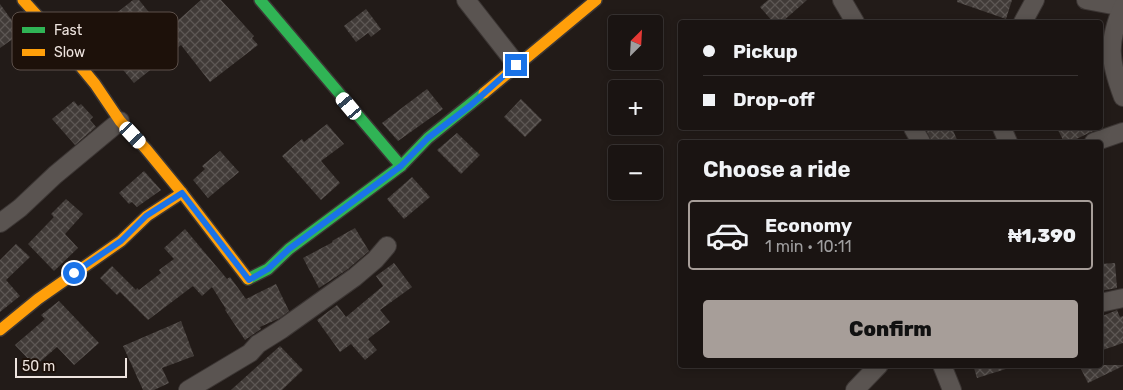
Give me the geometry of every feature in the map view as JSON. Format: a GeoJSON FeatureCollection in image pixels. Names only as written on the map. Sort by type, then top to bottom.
{"type":"FeatureCollection","features":[{"type":"Feature","properties":{"kind":"street"},"geometry":{"type":"LineString","coordinates":[[23,0],[34,12]]}},
{"type":"Feature","properties":{"kind":"street"},"geometry":{"type":"LineString","coordinates":[[260,0],[401,166]]}},
{"type":"Feature","properties":{"kind":"street"},"geometry":{"type":"LineString","coordinates":[[466,0],[516,65]]}},
{"type":"Feature","properties":{"kind":"street"},"geometry":{"type":"LineString","coordinates":[[83,70],[120,121],[182,193],[249,280],[268,269],[289,249],[401,166],[428,138],[471,105],[516,65],[596,0]]}},
{"type":"Feature","properties":{"kind":"street"},"geometry":{"type":"LineString","coordinates":[[842,0],[854,20]]}},
{"type":"Feature","properties":{"kind":"street"},"geometry":{"type":"LineString","coordinates":[[1024,20],[1035,0]]}},
{"type":"Feature","properties":{"kind":"street"},"geometry":{"type":"LineString","coordinates":[[1086,0],[1123,7],[1114,28],[1111,46],[1112,65],[1123,97]]}},
{"type":"Feature","properties":{"kind":"street"},"geometry":{"type":"LineString","coordinates":[[0,222],[20,208],[55,175],[120,121]]}},
{"type":"Feature","properties":{"kind":"street"},"geometry":{"type":"LineString","coordinates":[[1100,140],[1123,132]]}},
{"type":"Feature","properties":{"kind":"street"},"geometry":{"type":"LineString","coordinates":[[0,330],[38,299],[121,241],[146,216],[182,193]]}},
{"type":"Feature","properties":{"kind":"street"},"geometry":{"type":"LineString","coordinates":[[188,390],[250,353],[258,344],[282,330],[355,277],[375,260],[387,246]]}},
{"type":"Feature","properties":{"kind":"street"},"geometry":{"type":"LineString","coordinates":[[1103,302],[1123,298]]}},
{"type":"Feature","properties":{"kind":"street"},"geometry":{"type":"LineString","coordinates":[[855,390],[876,368]]}},
{"type":"Feature","properties":{"kind":"street"},"geometry":{"type":"LineString","coordinates":[[943,368],[952,390]]}},
{"type":"Feature","properties":{"kind":"building"},"geometry":{"type":"Polygon","coordinates":[[[133,0],[139,0],[149,12],[118,12],[133,0]]]}},
{"type":"Feature","properties":{"kind":"building"},"geometry":{"type":"Polygon","coordinates":[[[201,0],[221,0],[254,36],[252,38],[258,45],[210,82],[181,45],[178,47],[178,20],[201,0]]]}},
{"type":"Feature","properties":{"kind":"building"},"geometry":{"type":"Polygon","coordinates":[[[768,0],[807,0],[784,20],[771,20],[760,7],[768,0]]]}},
{"type":"Feature","properties":{"kind":"building"},"geometry":{"type":"Polygon","coordinates":[[[957,0],[1012,0],[1006,19],[957,2],[957,0]]]}},
{"type":"Feature","properties":{"kind":"building"},"geometry":{"type":"Polygon","coordinates":[[[0,4],[12,21],[12,39],[0,48],[0,4]]]}},
{"type":"Feature","properties":{"kind":"building"},"geometry":{"type":"Polygon","coordinates":[[[366,9],[381,29],[371,37],[368,33],[356,42],[344,26],[366,9]]]}},
{"type":"Feature","properties":{"kind":"building"},"geometry":{"type":"Polygon","coordinates":[[[123,70],[150,70],[134,83],[123,70]]]}},
{"type":"Feature","properties":{"kind":"building"},"geometry":{"type":"Polygon","coordinates":[[[427,89],[443,109],[398,141],[382,123],[427,89]]]}},
{"type":"Feature","properties":{"kind":"building"},"geometry":{"type":"Polygon","coordinates":[[[521,99],[542,120],[525,137],[504,117],[521,99]]]}},
{"type":"Feature","properties":{"kind":"building"},"geometry":{"type":"Polygon","coordinates":[[[74,101],[78,106],[81,104],[93,117],[90,120],[96,127],[75,145],[52,119],[74,101]]]}},
{"type":"Feature","properties":{"kind":"building"},"geometry":{"type":"Polygon","coordinates":[[[327,124],[344,144],[321,161],[340,183],[321,200],[282,156],[302,139],[304,142],[327,124]]]}},
{"type":"Feature","properties":{"kind":"building"},"geometry":{"type":"Polygon","coordinates":[[[926,130],[953,130],[957,140],[931,140],[926,130]]]}},
{"type":"Feature","properties":{"kind":"building"},"geometry":{"type":"Polygon","coordinates":[[[1058,130],[1097,130],[1074,140],[1063,140],[1058,130]]]}},
{"type":"Feature","properties":{"kind":"building"},"geometry":{"type":"Polygon","coordinates":[[[457,133],[480,155],[461,174],[437,150],[457,133]]]}},
{"type":"Feature","properties":{"kind":"building"},"geometry":{"type":"Polygon","coordinates":[[[220,151],[239,172],[208,198],[193,180],[205,169],[202,166],[220,151]]]}},
{"type":"Feature","properties":{"kind":"building"},"geometry":{"type":"Polygon","coordinates":[[[144,171],[161,190],[137,207],[132,202],[129,204],[119,193],[144,171]]]}},
{"type":"Feature","properties":{"kind":"building"},"geometry":{"type":"Polygon","coordinates":[[[412,177],[430,197],[404,219],[387,199],[412,177]]]}},
{"type":"Feature","properties":{"kind":"building"},"geometry":{"type":"Polygon","coordinates":[[[66,199],[83,214],[65,234],[78,248],[54,271],[28,244],[54,217],[51,214],[66,199]]]}},
{"type":"Feature","properties":{"kind":"building"},"geometry":{"type":"Polygon","coordinates":[[[355,228],[369,251],[348,269],[319,288],[303,258],[355,228]]]}},
{"type":"Feature","properties":{"kind":"building"},"geometry":{"type":"Polygon","coordinates":[[[185,229],[227,279],[230,277],[246,299],[276,284],[289,311],[280,318],[260,327],[261,329],[245,340],[212,287],[202,296],[193,286],[148,320],[120,292],[117,295],[100,278],[112,266],[136,290],[137,288],[139,290],[161,273],[159,270],[174,259],[164,248],[185,229]]]}},
{"type":"Feature","properties":{"kind":"building"},"geometry":{"type":"Polygon","coordinates":[[[16,244],[30,257],[6,280],[20,296],[0,312],[0,260],[16,244]]]}},
{"type":"Feature","properties":{"kind":"building"},"geometry":{"type":"Polygon","coordinates":[[[394,263],[412,287],[380,310],[390,322],[368,339],[377,350],[365,360],[351,344],[340,352],[317,320],[337,305],[346,317],[383,286],[376,276],[394,263]]]}},
{"type":"Feature","properties":{"kind":"building"},"geometry":{"type":"Polygon","coordinates":[[[1115,263],[1117,288],[1103,290],[1103,264],[1115,263]]]}},
{"type":"Feature","properties":{"kind":"building"},"geometry":{"type":"Polygon","coordinates":[[[59,301],[99,343],[74,365],[57,347],[35,366],[15,345],[45,319],[41,315],[59,301]]]}},
{"type":"Feature","properties":{"kind":"building"},"geometry":{"type":"Polygon","coordinates":[[[1117,310],[1120,317],[1123,316],[1123,343],[1103,350],[1103,316],[1117,310]]]}},
{"type":"Feature","properties":{"kind":"building"},"geometry":{"type":"Polygon","coordinates":[[[181,321],[194,356],[162,368],[169,383],[154,390],[143,390],[123,346],[181,321]]]}},
{"type":"Feature","properties":{"kind":"building"},"geometry":{"type":"Polygon","coordinates":[[[280,346],[303,370],[282,390],[231,390],[280,346]]]}},
{"type":"Feature","properties":{"kind":"building"},"geometry":{"type":"Polygon","coordinates":[[[1103,365],[1123,365],[1123,366],[1088,383],[1080,368],[1103,368],[1103,365]]]}},
{"type":"Feature","properties":{"kind":"building"},"geometry":{"type":"Polygon","coordinates":[[[974,368],[1009,368],[977,378],[974,368]]]}},
{"type":"Feature","properties":{"kind":"traffic: fast"},"geometry":{"type":"LineString","coordinates":[[260,0],[401,166]]}},
{"type":"Feature","properties":{"kind":"traffic: fast"},"geometry":{"type":"LineString","coordinates":[[248,279],[268,269],[289,249],[401,166],[428,138],[484,93]]}},
{"type":"Feature","properties":{"kind":"traffic: slow"},"geometry":{"type":"LineString","coordinates":[[23,0],[34,12]]}},
{"type":"Feature","properties":{"kind":"traffic: slow"},"geometry":{"type":"LineString","coordinates":[[484,93],[596,0]]}},
{"type":"Feature","properties":{"kind":"traffic: slow"},"geometry":{"type":"LineString","coordinates":[[83,70],[120,121],[182,193],[248,279]]}},
{"type":"Feature","properties":{"kind":"traffic: slow"},"geometry":{"type":"LineString","coordinates":[[0,330],[38,299],[121,241],[147,216],[182,193]]}},
{"type":"Feature","properties":{"kind":"route"},"geometry":{"type":"LineString","coordinates":[[74,273],[121,241],[146,216],[182,193],[249,280],[268,269],[289,249],[401,166],[428,138],[471,105],[516,65]]}}]}
